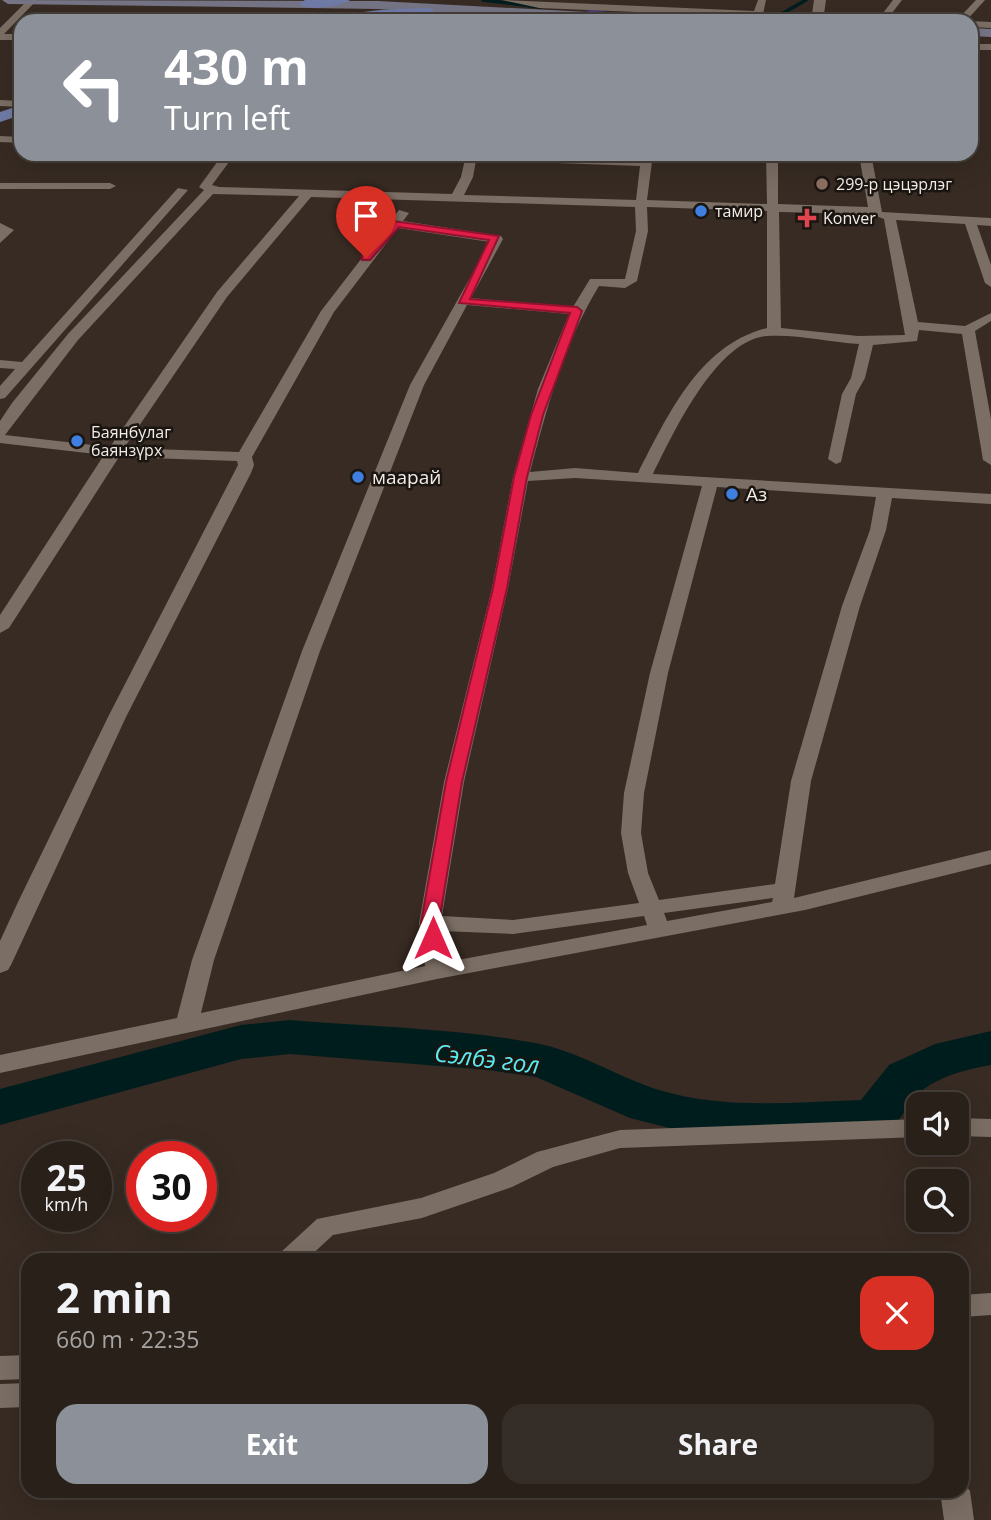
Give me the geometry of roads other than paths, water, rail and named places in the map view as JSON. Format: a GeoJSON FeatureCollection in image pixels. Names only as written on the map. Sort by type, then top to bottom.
{"type":"FeatureCollection","features":[{"type":"Feature","properties":{"kind":"main road"},"geometry":{"type":"LineString","coordinates":[[8,0],[299,6],[365,4],[479,14]]}},
{"type":"Feature","properties":{"kind":"main road"},"geometry":{"type":"LineString","coordinates":[[396,0],[422,9]]}},
{"type":"Feature","properties":{"kind":"main road"},"geometry":{"type":"LineString","coordinates":[[337,14],[365,4]]}},
{"type":"Feature","properties":{"kind":"main road"},"geometry":{"type":"LineString","coordinates":[[349,14],[365,4]]}},
{"type":"Feature","properties":{"kind":"main road"},"geometry":{"type":"LineString","coordinates":[[299,6],[307,14]]}},
{"type":"Feature","properties":{"kind":"main road"},"geometry":{"type":"LineString","coordinates":[[384,14],[422,9],[618,10],[642,14]]}},
{"type":"Feature","properties":{"kind":"street"},"geometry":{"type":"LineString","coordinates":[[491,0],[618,10],[730,14]]}},
{"type":"Feature","properties":{"kind":"street"},"geometry":{"type":"LineString","coordinates":[[886,14],[898,0]]}},
{"type":"Feature","properties":{"kind":"street"},"geometry":{"type":"LineString","coordinates":[[968,14],[981,0]]}},
{"type":"Feature","properties":{"kind":"street"},"geometry":{"type":"LineString","coordinates":[[20,14],[33,1]]}},
{"type":"Feature","properties":{"kind":"street"},"geometry":{"type":"LineString","coordinates":[[0,35],[14,21]]}},
{"type":"Feature","properties":{"kind":"street"},"geometry":{"type":"LineString","coordinates":[[224,161],[205,187],[455,200],[874,211],[890,218],[991,222]]}},
{"type":"Feature","properties":{"kind":"street"},"geometry":{"type":"LineString","coordinates":[[455,200],[467,177],[471,161]]}},
{"type":"Feature","properties":{"kind":"street"},"geometry":{"type":"LineString","coordinates":[[437,971],[430,923],[454,782],[500,588],[521,477],[537,415],[577,311],[595,282],[630,284],[642,231],[641,203],[646,161]]}},
{"type":"Feature","properties":{"kind":"street"},"geometry":{"type":"LineString","coordinates":[[772,161],[775,333]]}},
{"type":"Feature","properties":{"kind":"street"},"geometry":{"type":"LineString","coordinates":[[866,161],[874,211]]}},
{"type":"Feature","properties":{"kind":"street"},"geometry":{"type":"LineString","coordinates":[[0,186],[110,186]]}},
{"type":"Feature","properties":{"kind":"street"},"geometry":{"type":"LineString","coordinates":[[0,432],[17,406],[73,337],[207,192],[215,189]]}},
{"type":"Feature","properties":{"kind":"street"},"geometry":{"type":"LineString","coordinates":[[0,395],[181,190]]}},
{"type":"Feature","properties":{"kind":"street"},"geometry":{"type":"LineString","coordinates":[[0,628],[115,452],[254,250],[308,193]]}},
{"type":"Feature","properties":{"kind":"street"},"geometry":{"type":"LineString","coordinates":[[0,965],[47,858],[142,664],[243,473],[246,464],[244,457],[328,311],[413,198]]}},
{"type":"Feature","properties":{"kind":"street"},"geometry":{"type":"LineString","coordinates":[[160,215],[186,216]]}},
{"type":"Feature","properties":{"kind":"street"},"geometry":{"type":"LineString","coordinates":[[643,478],[678,413],[713,365],[746,337],[775,333],[867,341],[912,338],[912,326],[890,218]]}},
{"type":"Feature","properties":{"kind":"street"},"geometry":{"type":"LineString","coordinates":[[970,221],[991,283]]}},
{"type":"Feature","properties":{"kind":"street"},"geometry":{"type":"LineString","coordinates":[[187,1024],[203,960],[311,651],[417,385],[497,239],[396,223]]}},
{"type":"Feature","properties":{"kind":"street"},"geometry":{"type":"LineString","coordinates":[[0,227],[8,230],[0,239]]}},
{"type":"Feature","properties":{"kind":"street"},"geometry":{"type":"LineString","coordinates":[[463,301],[577,311]]}},
{"type":"Feature","properties":{"kind":"street"},"geometry":{"type":"LineString","coordinates":[[912,326],[968,330],[991,317]]}},
{"type":"Feature","properties":{"kind":"street"},"geometry":{"type":"LineString","coordinates":[[968,330],[991,460]]}},
{"type":"Feature","properties":{"kind":"street"},"geometry":{"type":"LineString","coordinates":[[836,459],[849,394],[858,378],[867,341]]}},
{"type":"Feature","properties":{"kind":"street"},"geometry":{"type":"LineString","coordinates":[[0,364],[24,366]]}},
{"type":"Feature","properties":{"kind":"street"},"geometry":{"type":"LineString","coordinates":[[0,439],[115,452],[244,457]]}},
{"type":"Feature","properties":{"kind":"street"},"geometry":{"type":"LineString","coordinates":[[521,477],[575,473],[710,484],[991,499]]}},
{"type":"Feature","properties":{"kind":"street"},"geometry":{"type":"LineString","coordinates":[[659,929],[638,873],[631,833],[634,793],[659,673],[710,484]]}},
{"type":"Feature","properties":{"kind":"street"},"geometry":{"type":"LineString","coordinates":[[783,899],[800,781],[851,606],[878,530],[885,492]]}},
{"type":"Feature","properties":{"kind":"street"},"geometry":{"type":"LineString","coordinates":[[0,1064],[437,971],[659,929],[783,899],[991,857]]}},
{"type":"Feature","properties":{"kind":"street"},"geometry":{"type":"LineString","coordinates":[[430,923],[513,927],[651,906],[783,899]]}},
{"type":"Feature","properties":{"kind":"street"},"geometry":{"type":"LineString","coordinates":[[969,1127],[991,1128]]}},
{"type":"Feature","properties":{"kind":"street"},"geometry":{"type":"LineString","coordinates":[[297,1253],[326,1226],[422,1208],[503,1180],[546,1159],[620,1139],[906,1128]]}},
{"type":"Feature","properties":{"kind":"street"},"geometry":{"type":"LineString","coordinates":[[969,1306],[991,1304]]}},
{"type":"Feature","properties":{"kind":"street"},"geometry":{"type":"LineString","coordinates":[[0,1368],[21,1367]]}},
{"type":"Feature","properties":{"kind":"street"},"geometry":{"type":"LineString","coordinates":[[0,1396],[21,1395]]}},
{"type":"Feature","properties":{"kind":"street"},"geometry":{"type":"LineString","coordinates":[[956,1498],[959,1520]]}},
{"type":"Feature","properties":{"kind":"waterway"},"geometry":{"type":"LineString","coordinates":[[483,0],[540,7]]}},
{"type":"Feature","properties":{"kind":"waterway"},"geometry":{"type":"LineString","coordinates":[[782,14],[806,0]]}},
{"type":"Feature","properties":{"kind":"waterway","name":"Сэлбэ гол"},"geometry":{"type":"LineString","coordinates":[[0,1107],[241,1042],[290,1037],[489,1053],[537,1060],[570,1070],[647,1105],[701,1118],[738,1121],[874,1118],[906,1077],[951,1056],[991,1048]]}},
{"type":"Feature","properties":{"kind":"place","name":"299-р цэцэрлэг"},"geometry":{"type":"Point","coordinates":[822,184]}},
{"type":"Feature","properties":{"kind":"place","name":"тамир"},"geometry":{"type":"Point","coordinates":[701,211]}},
{"type":"Feature","properties":{"kind":"place","name":"Konver"},"geometry":{"type":"Point","coordinates":[807,218]}},
{"type":"Feature","properties":{"kind":"place","name":"Баянбулаг баянзүрх"},"geometry":{"type":"Point","coordinates":[77,441]}},
{"type":"Feature","properties":{"kind":"place","name":"маарай"},"geometry":{"type":"Point","coordinates":[358,477]}},
{"type":"Feature","properties":{"kind":"place","name":"Аз"},"geometry":{"type":"Point","coordinates":[732,494]}}]}
